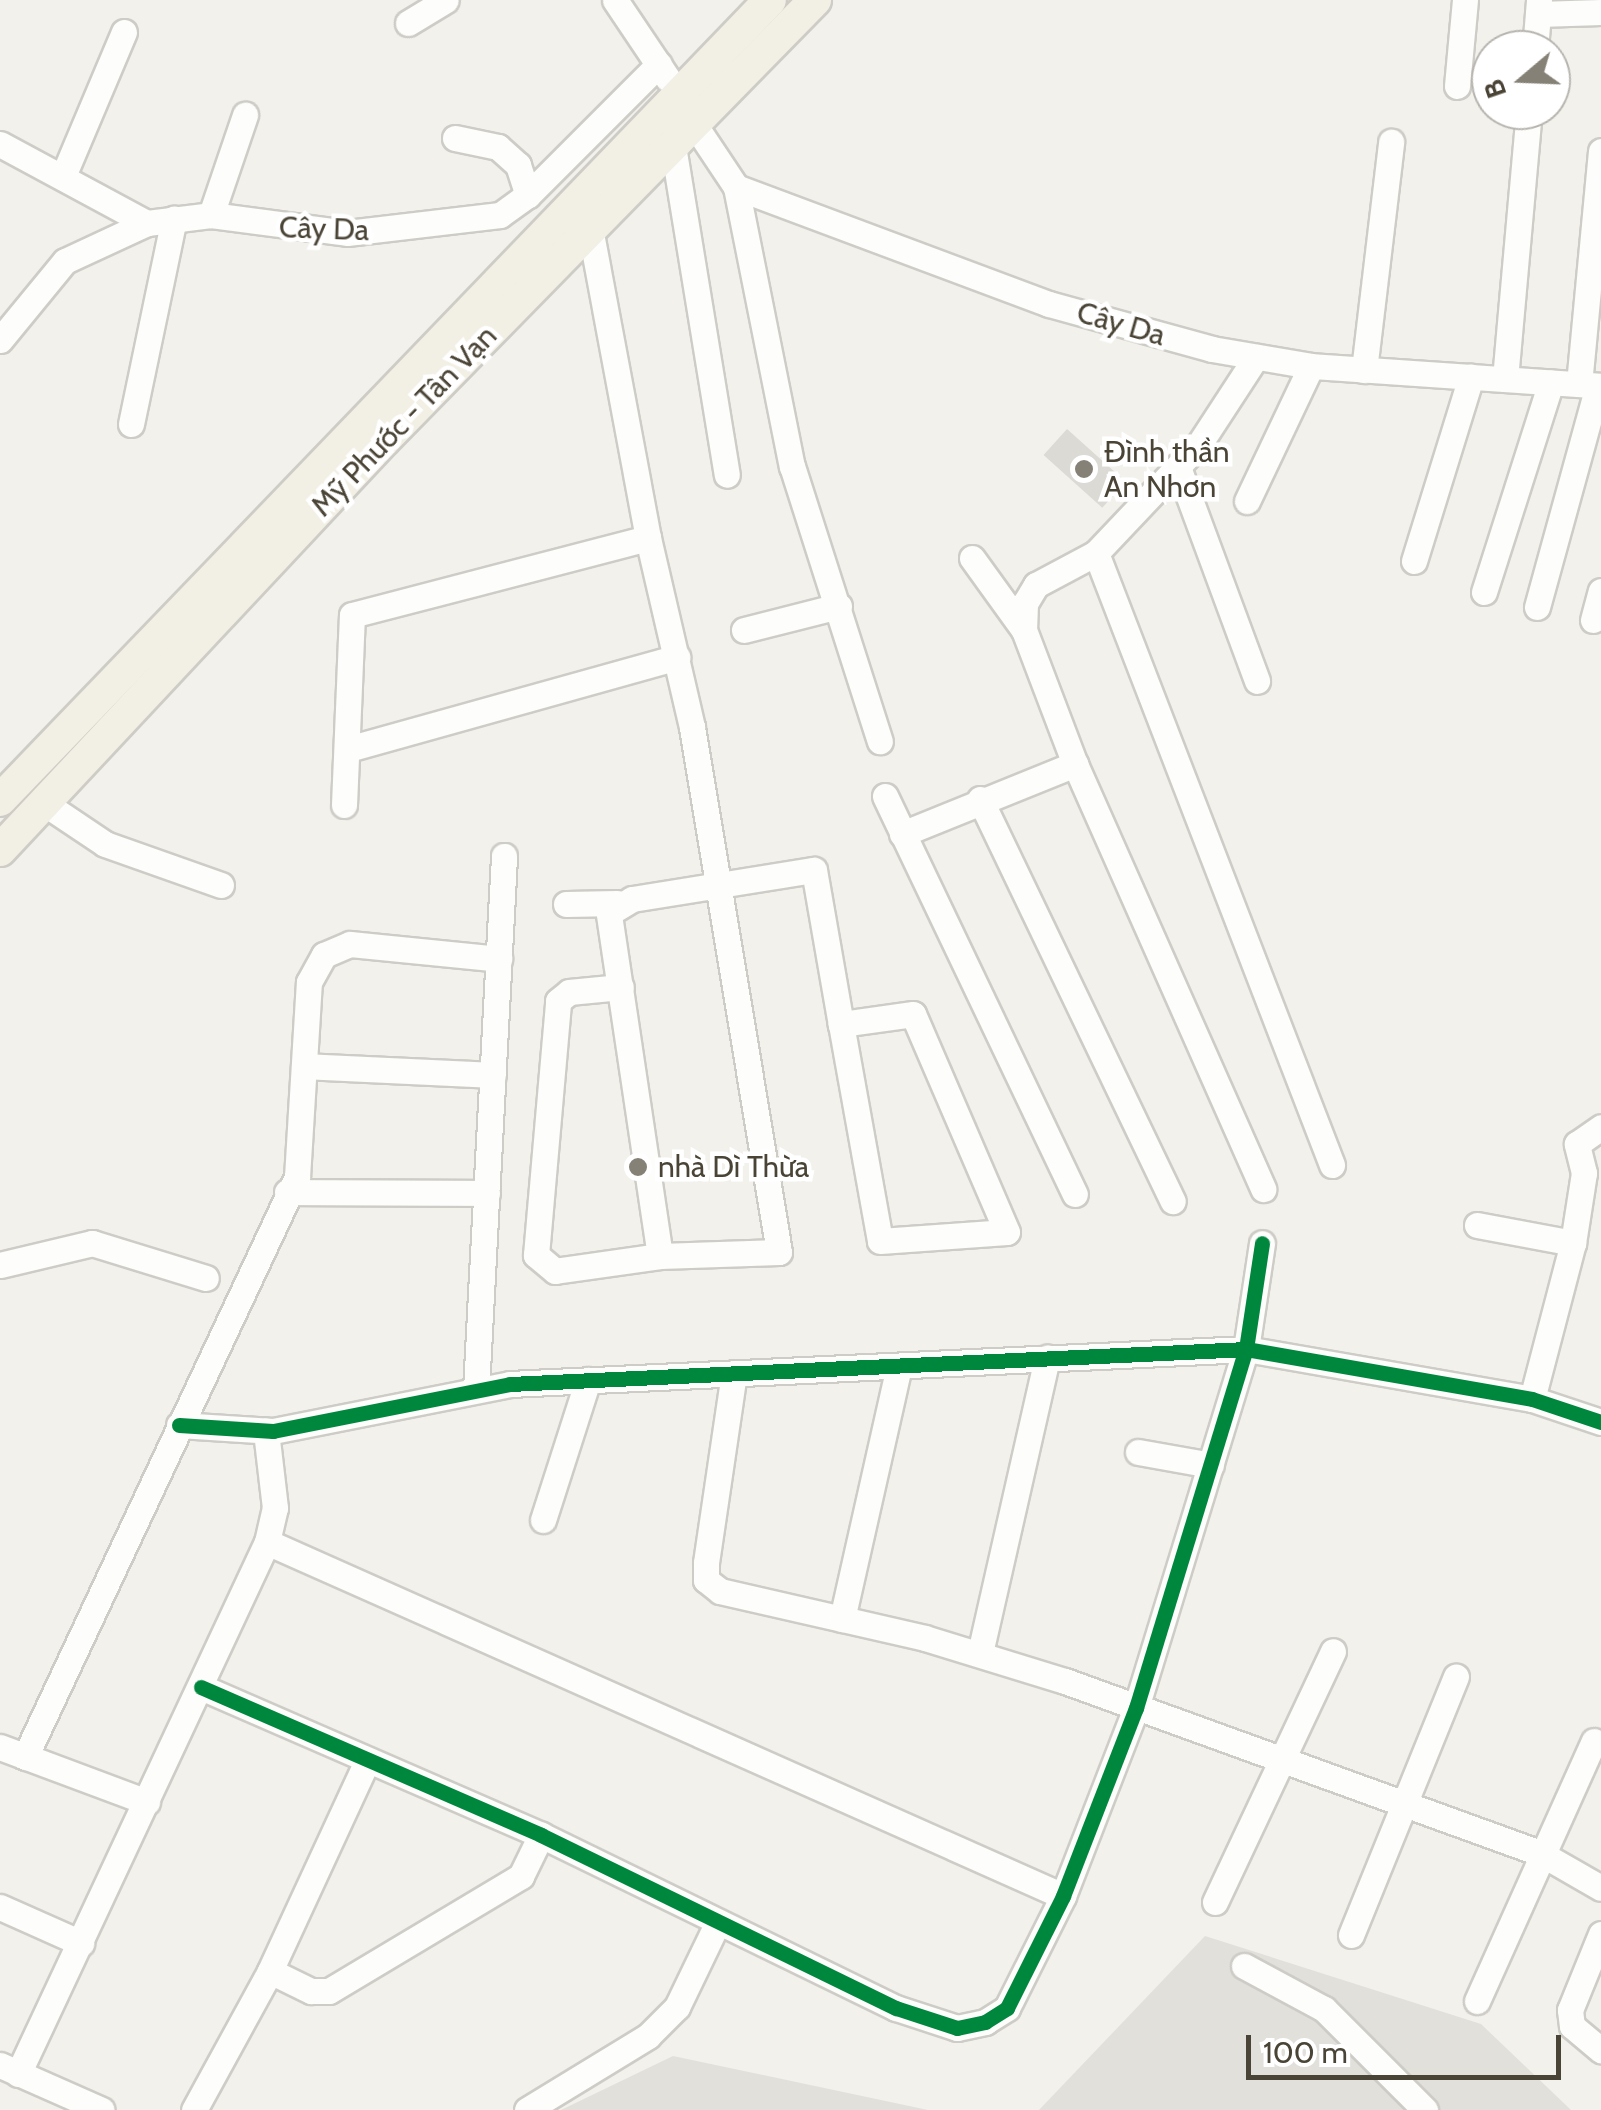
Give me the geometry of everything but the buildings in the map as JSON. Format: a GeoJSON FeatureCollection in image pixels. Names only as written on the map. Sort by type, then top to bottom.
{"type":"FeatureCollection","features":[{"type":"Feature","properties":{"kind":"main road","name":"Mỹ Phước - Tân Vạn"},"geometry":{"type":"LineString","coordinates":[[0,800],[770,0]]}},
{"type":"Feature","properties":{"kind":"main road","name":"Mỹ Phước - Tân Vạn"},"geometry":{"type":"LineString","coordinates":[[0,850],[590,228],[815,0]]}},
{"type":"Feature","properties":{"kind":"main road"},"geometry":{"type":"LineString","coordinates":[[678,95],[684,135]]}},
{"type":"Feature","properties":{"kind":"street"},"geometry":{"type":"LineString","coordinates":[[408,23],[446,0]]}},
{"type":"Feature","properties":{"kind":"street"},"geometry":{"type":"LineString","coordinates":[[615,0],[678,95]]}},
{"type":"Feature","properties":{"kind":"street"},"geometry":{"type":"LineString","coordinates":[[1457,86],[1465,0]]}},
{"type":"Feature","properties":{"kind":"street"},"geometry":{"type":"LineString","coordinates":[[1539,7],[1601,12]]}},
{"type":"Feature","properties":{"kind":"street"},"geometry":{"type":"LineString","coordinates":[[64,174],[124,32]]}},
{"type":"Feature","properties":{"kind":"street"},"geometry":{"type":"LineString","coordinates":[[528,251],[500,216],[528,195],[659,64]]}},
{"type":"Feature","properties":{"kind":"street"},"geometry":{"type":"LineString","coordinates":[[212,215],[244,115]]}},
{"type":"Feature","properties":{"kind":"street"},"geometry":{"type":"LineString","coordinates":[[1505,378],[1527,130]]}},
{"type":"Feature","properties":{"kind":"street"},"geometry":{"type":"LineString","coordinates":[[684,135],[736,187],[792,466],[880,741]]}},
{"type":"Feature","properties":{"kind":"street"},"geometry":{"type":"LineString","coordinates":[[684,135],[727,475]]}},
{"type":"Feature","properties":{"kind":"street"},"geometry":{"type":"LineString","coordinates":[[455,138],[498,147],[518,165],[528,195]]}},
{"type":"Feature","properties":{"kind":"street"},"geometry":{"type":"LineString","coordinates":[[1364,370],[1390,142]]}},
{"type":"Feature","properties":{"kind":"street"},"geometry":{"type":"LineString","coordinates":[[0,144],[64,174],[147,223]]}},
{"type":"Feature","properties":{"kind":"street"},"geometry":{"type":"LineString","coordinates":[[1536,607],[1593,385],[1601,151]]}},
{"type":"Feature","properties":{"kind":"street","name":"Cây Da"},"geometry":{"type":"LineString","coordinates":[[736,187],[1050,304],[1256,356],[1311,366],[1593,385]]}},
{"type":"Feature","properties":{"kind":"street","name":"Cây Da"},"geometry":{"type":"LineString","coordinates":[[0,340],[65,260],[147,223],[212,215],[347,233],[500,216]]}},
{"type":"Feature","properties":{"kind":"street"},"geometry":{"type":"LineString","coordinates":[[131,424],[174,218]]}},
{"type":"Feature","properties":{"kind":"street"},"geometry":{"type":"LineString","coordinates":[[590,228],[648,538],[677,656],[720,882],[779,1252],[660,1256],[555,1272],[541,1264],[534,1245],[558,1001],[569,992],[621,987]]}},
{"type":"Feature","properties":{"kind":"street"},"geometry":{"type":"LineString","coordinates":[[1024,630],[1025,602],[1036,585],[1096,554],[1217,422],[1256,356]]}},
{"type":"Feature","properties":{"kind":"street"},"geometry":{"type":"LineString","coordinates":[[1246,501],[1311,366]]}},
{"type":"Feature","properties":{"kind":"street"},"geometry":{"type":"LineString","coordinates":[[1414,561],[1470,377]]}},
{"type":"Feature","properties":{"kind":"street"},"geometry":{"type":"LineString","coordinates":[[1484,592],[1551,382]]}},
{"type":"Feature","properties":{"kind":"street"},"geometry":{"type":"LineString","coordinates":[[1178,467],[1257,680]]}},
{"type":"Feature","properties":{"kind":"street"},"geometry":{"type":"LineString","coordinates":[[344,805],[352,615],[648,538]]}},
{"type":"Feature","properties":{"kind":"street"},"geometry":{"type":"LineString","coordinates":[[1096,554],[1332,1165]]}},
{"type":"Feature","properties":{"kind":"street"},"geometry":{"type":"LineString","coordinates":[[972,558],[1024,630],[1075,764],[1263,1189]]}},
{"type":"Feature","properties":{"kind":"street"},"geometry":{"type":"LineString","coordinates":[[1593,620],[1601,590]]}},
{"type":"Feature","properties":{"kind":"street"},"geometry":{"type":"LineString","coordinates":[[744,630],[839,606]]}},
{"type":"Feature","properties":{"kind":"street"},"geometry":{"type":"LineString","coordinates":[[348,749],[677,656]]}},
{"type":"Feature","properties":{"kind":"street"},"geometry":{"type":"LineString","coordinates":[[902,834],[980,799],[1075,764]]}},
{"type":"Feature","properties":{"kind":"street"},"geometry":{"type":"LineString","coordinates":[[885,796],[1075,1194]]}},
{"type":"Feature","properties":{"kind":"street"},"geometry":{"type":"LineString","coordinates":[[980,799],[1173,1201]]}},
{"type":"Feature","properties":{"kind":"street"},"geometry":{"type":"LineString","coordinates":[[44,803],[105,844],[221,885]]}},
{"type":"Feature","properties":{"kind":"street"},"geometry":{"type":"LineString","coordinates":[[476,1389],[504,856]]}},
{"type":"Feature","properties":{"kind":"street"},"geometry":{"type":"LineString","coordinates":[[566,904],[617,903],[720,882],[814,870],[880,1241],[1007,1232],[913,1014],[842,1024]]}},
{"type":"Feature","properties":{"kind":"street"},"geometry":{"type":"LineString","coordinates":[[617,903],[609,913],[660,1256]]}},
{"type":"Feature","properties":{"kind":"street"},"geometry":{"type":"LineString","coordinates":[[25,1757],[297,1177],[309,982],[324,955],[350,944],[499,960]]}},
{"type":"Feature","properties":{"kind":"street"},"geometry":{"type":"LineString","coordinates":[[304,1066],[493,1075]]}},
{"type":"Feature","properties":{"kind":"street"},"geometry":{"type":"LineString","coordinates":[[1532,1399],[1573,1242],[1584,1173],[1577,1144],[1601,1128]]}},
{"type":"Feature","properties":{"kind":"street"},"geometry":{"type":"LineString","coordinates":[[287,1192],[487,1193]]}},
{"type":"Feature","properties":{"kind":"street"},"geometry":{"type":"LineString","coordinates":[[1477,1225],[1573,1242]]}},
{"type":"Feature","properties":{"kind":"street"},"geometry":{"type":"LineString","coordinates":[[0,1265],[92,1242],[206,1278]]}},
{"type":"Feature","properties":{"kind":"street"},"geometry":{"type":"LineString","coordinates":[[201,1687],[366,1763],[541,1835],[896,2008],[957,2028],[985,2022],[1007,2008],[1063,1896],[1136,1708],[1246,1349],[1262,1242]]}},
{"type":"Feature","properties":{"kind":"street"},"geometry":{"type":"LineString","coordinates":[[179,1425],[266,1431],[476,1389],[588,1380],[1246,1349],[1532,1399],[1601,1422]]}},
{"type":"Feature","properties":{"kind":"street"},"geometry":{"type":"LineString","coordinates":[[980,1654],[1047,1358]]}},
{"type":"Feature","properties":{"kind":"street"},"geometry":{"type":"LineString","coordinates":[[842,1619],[898,1366]]}},
{"type":"Feature","properties":{"kind":"street"},"geometry":{"type":"LineString","coordinates":[[734,1373],[706,1580],[720,1591],[980,1654],[1288,1757],[1400,1804],[1540,1852],[1601,1888]]}},
{"type":"Feature","properties":{"kind":"street"},"geometry":{"type":"LineString","coordinates":[[543,1520],[588,1380]]}},
{"type":"Feature","properties":{"kind":"street"},"geometry":{"type":"LineString","coordinates":[[102,2110],[9,2069],[80,1943],[267,1542],[275,1508],[266,1431]]}},
{"type":"Feature","properties":{"kind":"street"},"geometry":{"type":"LineString","coordinates":[[1138,1452],[1211,1464]]}},
{"type":"Feature","properties":{"kind":"street"},"geometry":{"type":"LineString","coordinates":[[267,1542],[1063,1896]]}},
{"type":"Feature","properties":{"kind":"street"},"geometry":{"type":"LineString","coordinates":[[1215,1902],[1288,1757],[1332,1651]]}},
{"type":"Feature","properties":{"kind":"street"},"geometry":{"type":"LineString","coordinates":[[1351,1935],[1400,1804],[1456,1677]]}},
{"type":"Feature","properties":{"kind":"street"},"geometry":{"type":"LineString","coordinates":[[1477,2001],[1540,1852],[1594,1741]]}},
{"type":"Feature","properties":{"kind":"street"},"geometry":{"type":"LineString","coordinates":[[0,1747],[147,1802]]}},
{"type":"Feature","properties":{"kind":"street"},"geometry":{"type":"LineString","coordinates":[[194,2110],[270,1971],[366,1763]]}},
{"type":"Feature","properties":{"kind":"street"},"geometry":{"type":"LineString","coordinates":[[270,1971],[311,1992],[328,1991],[521,1876],[541,1835]]}},
{"type":"Feature","properties":{"kind":"street"},"geometry":{"type":"LineString","coordinates":[[0,1906],[80,1943]]}},
{"type":"Feature","properties":{"kind":"street"},"geometry":{"type":"LineString","coordinates":[[527,2110],[648,2036],[677,2006],[717,1924]]}},
{"type":"Feature","properties":{"kind":"street"},"geometry":{"type":"LineString","coordinates":[[1601,1934],[1570,2010],[1572,2026],[1601,2050]]}},
{"type":"Feature","properties":{"kind":"street"},"geometry":{"type":"LineString","coordinates":[[1244,1966],[1324,2009],[1425,2110]]}},
{"type":"Feature","properties":{"kind":"shaded area"},"geometry":{"type":"Polygon","coordinates":[[[1205,1936],[1481,2024],[1571,2110],[1039,2110],[1205,1936]]]}},
{"type":"Feature","properties":{"kind":"shaded area"},"geometry":{"type":"Polygon","coordinates":[[[673,2056],[928,2110],[561,2110],[673,2056]]]}},
{"type":"Feature","properties":{"kind":"cycle path"},"geometry":{"type":"LineString","coordinates":[[201,1687],[541,1835],[896,2008],[957,2028],[985,2022],[1007,2008],[1063,1896],[1136,1708],[1246,1349],[1262,1243]]}},
{"type":"Feature","properties":{"kind":"cycle path"},"geometry":{"type":"LineString","coordinates":[[179,1425],[273,1431],[510,1384],[1246,1349],[1532,1399],[1601,1422]]}},
{"type":"Feature","properties":{"kind":"place","name":"Đình thần An Nhơn"},"geometry":{"type":"Point","coordinates":[1084,469]}},
{"type":"Feature","properties":{"kind":"place","name":"nhà Dì Thừa"},"geometry":{"type":"Point","coordinates":[638,1167]}}]}
